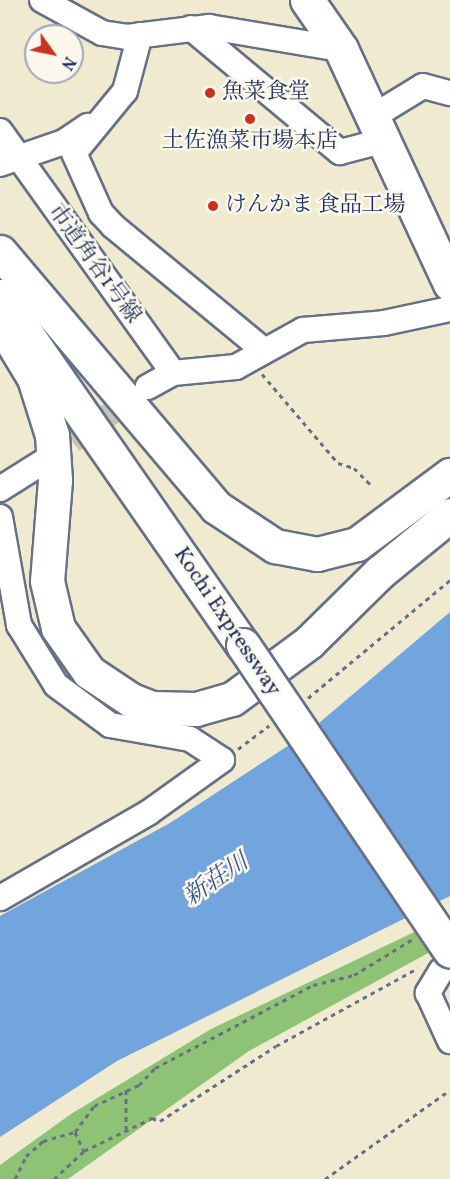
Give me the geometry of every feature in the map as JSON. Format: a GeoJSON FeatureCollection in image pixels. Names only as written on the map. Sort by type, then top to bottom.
{"type":"FeatureCollection","features":[{"type":"Feature","properties":{"kind":"highway"},"geometry":{"type":"LineString","coordinates":[[307,0],[341,49],[380,128],[450,284]]}},
{"type":"Feature","properties":{"kind":"highway"},"geometry":{"type":"LineString","coordinates":[[0,252],[216,507],[275,546],[318,554],[357,544],[450,475]]}},
{"type":"Feature","properties":{"kind":"highway","name":"Kochi Expressway"},"geometry":{"type":"LineString","coordinates":[[0,296],[243,645],[439,962]]}},
{"type":"Feature","properties":{"kind":"highway"},"geometry":{"type":"LineString","coordinates":[[0,322],[34,378],[52,435],[55,480],[47,581],[58,628],[89,672],[131,700],[152,708],[196,709],[232,699],[309,642],[380,572],[450,515]]}},
{"type":"Feature","properties":{"kind":"street"},"geometry":{"type":"LineString","coordinates":[[42,0],[94,30],[134,36],[191,28],[274,35],[341,49]]}},
{"type":"Feature","properties":{"kind":"street"},"geometry":{"type":"LineString","coordinates":[[191,28],[340,152],[380,128],[423,86],[450,93]]}},
{"type":"Feature","properties":{"kind":"street"},"geometry":{"type":"LineString","coordinates":[[8,160],[64,142],[92,124],[112,92],[134,36]]}},
{"type":"Feature","properties":{"kind":"street"},"geometry":{"type":"LineString","coordinates":[[134,36],[120,100],[74,153],[101,213],[256,354]]}},
{"type":"Feature","properties":{"kind":"street","name":"市道角谷1号線"},"geometry":{"type":"LineString","coordinates":[[0,131],[8,160],[173,373]]}},
{"type":"Feature","properties":{"kind":"street"},"geometry":{"type":"LineString","coordinates":[[148,387],[173,373],[236,367],[303,330],[384,323],[450,309]]}},
{"type":"Feature","properties":{"kind":"street"},"geometry":{"type":"LineString","coordinates":[[0,489],[43,462]]}},
{"type":"Feature","properties":{"kind":"street"},"geometry":{"type":"LineString","coordinates":[[0,517],[19,625],[56,686],[110,725],[190,739],[222,760],[148,813],[1,895]]}},
{"type":"Feature","properties":{"kind":"street"},"geometry":{"type":"LineString","coordinates":[[439,962],[428,993],[450,1041]]}},
{"type":"Feature","properties":{"kind":"path"},"geometry":{"type":"LineString","coordinates":[[256,354],[339,463],[354,468],[371,485]]}},
{"type":"Feature","properties":{"kind":"path"},"geometry":{"type":"LineString","coordinates":[[303,702],[450,580]]}},
{"type":"Feature","properties":{"kind":"path"},"geometry":{"type":"LineString","coordinates":[[222,760],[276,722]]}},
{"type":"Feature","properties":{"kind":"path"},"geometry":{"type":"LineString","coordinates":[[15,1179],[26,1156],[43,1141],[75,1132],[94,1106],[126,1090],[204,1039],[313,985],[354,975],[416,936]]}},
{"type":"Feature","properties":{"kind":"path"},"geometry":{"type":"LineString","coordinates":[[54,1179],[84,1151],[152,1118],[160,1121],[276,1046],[439,962]]}},
{"type":"Feature","properties":{"kind":"path"},"geometry":{"type":"LineString","coordinates":[[126,1090],[126,1129]]}},
{"type":"Feature","properties":{"kind":"path"},"geometry":{"type":"LineString","coordinates":[[325,1179],[450,1090]]}},
{"type":"Feature","properties":{"kind":"path"},"geometry":{"type":"LineString","coordinates":[[75,1132],[84,1151]]}},
{"type":"Feature","properties":{"kind":"green space"},"geometry":{"type":"Polygon","coordinates":[[[450,915],[450,941],[249,1051],[68,1179],[0,1179],[0,1165],[71,1114],[211,1029],[450,915]]]}},
{"type":"Feature","properties":{"kind":"water","name":"新荘川"},"geometry":{"type":"Polygon","coordinates":[[[450,612],[450,896],[117,1061],[0,1137],[0,916],[170,823],[306,734],[450,612]]]}},
{"type":"Feature","properties":{"kind":"tunnel"},"geometry":{"type":"LineString","coordinates":[[43,462],[139,393]]}},
{"type":"Feature","properties":{"kind":"place","name":"魚菜食堂"},"geometry":{"type":"Point","coordinates":[210,93]}},
{"type":"Feature","properties":{"kind":"place","name":"土佐漁菜市場本店"},"geometry":{"type":"Point","coordinates":[250,119]}},
{"type":"Feature","properties":{"kind":"place","name":"けんかま 食品工場"},"geometry":{"type":"Point","coordinates":[213,206]}}]}
